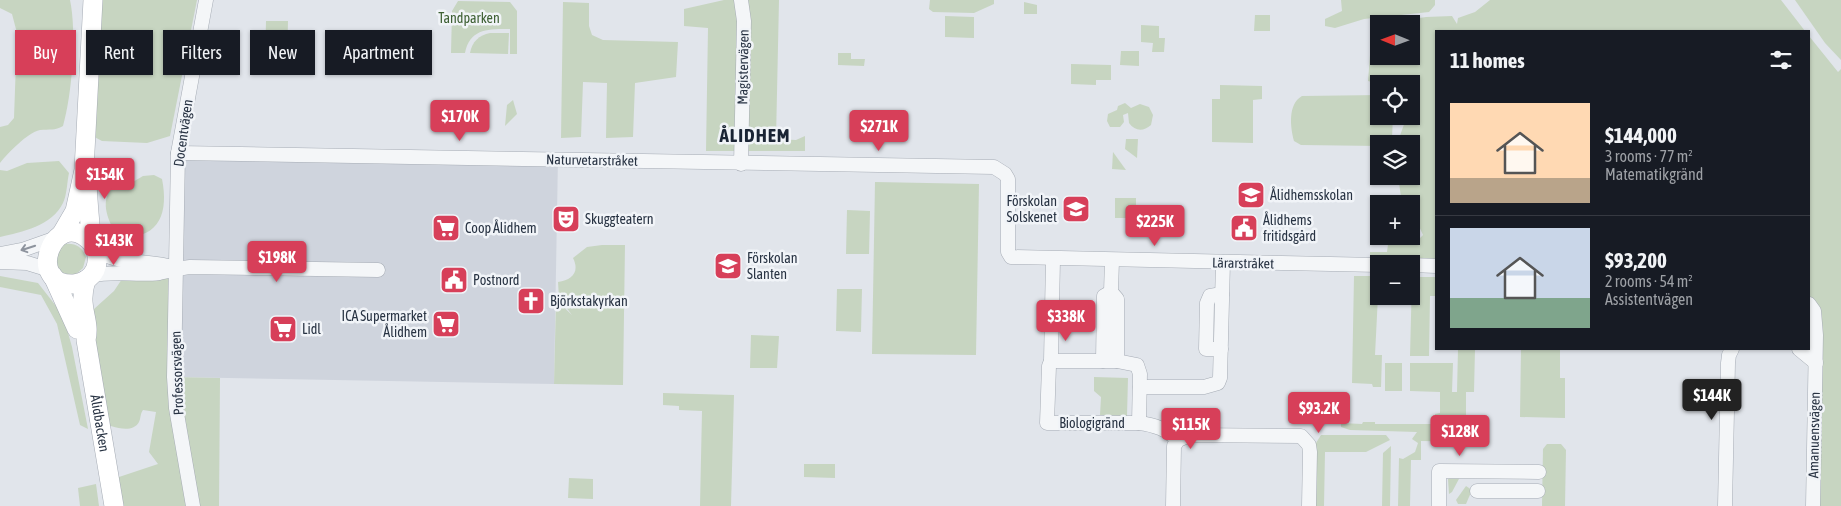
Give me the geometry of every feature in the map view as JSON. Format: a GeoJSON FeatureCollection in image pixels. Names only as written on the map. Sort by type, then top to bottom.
{"type":"FeatureCollection","features":[{"type":"Feature","properties":{"kind":"main road","name":"Ålidbacken"},"geometry":{"type":"LineString","coordinates":[[86,340],[80,335],[52,273],[47,254],[75,212],[84,170],[93,0]]}},
{"type":"Feature","properties":{"kind":"main road","name":"Ålidbacken"},"geometry":{"type":"LineString","coordinates":[[84,170],[87,176],[97,264],[81,298],[88,332],[86,340],[114,506]]}},
{"type":"Feature","properties":{"kind":"main road"},"geometry":{"type":"LineString","coordinates":[[58,237],[76,233],[84,235],[95,247]]}},
{"type":"Feature","properties":{"kind":"main road"},"geometry":{"type":"LineString","coordinates":[[52,273],[64,283],[73,284],[89,278]]}},
{"type":"Feature","properties":{"kind":"street","name":"Docentvägen"},"geometry":{"type":"LineString","coordinates":[[175,268],[178,153],[206,0]]}},
{"type":"Feature","properties":{"kind":"street","name":"Magistervägen"},"geometry":{"type":"LineString","coordinates":[[741,0],[744,21],[741,164]]}},
{"type":"Feature","properties":{"kind":"street","name":"Naturvetarstråket"},"geometry":{"type":"LineString","coordinates":[[178,153],[994,167],[1005,174],[1008,179],[1008,252],[1011,257],[1018,259]]}},
{"type":"Feature","properties":{"kind":"street"},"geometry":{"type":"LineString","coordinates":[[0,254],[22,250],[58,237]]}},
{"type":"Feature","properties":{"kind":"street"},"geometry":{"type":"LineString","coordinates":[[95,247],[115,259],[160,263],[175,268],[378,270]]}},
{"type":"Feature","properties":{"kind":"street","name":"Lärarstråket"},"geometry":{"type":"LineString","coordinates":[[1018,259],[1370,265]]}},
{"type":"Feature","properties":{"kind":"street","name":"Biologigränd"},"geometry":{"type":"LineString","coordinates":[[1053,260],[1052,361],[1049,366],[1047,423],[1139,423],[1154,425],[1168,431],[1178,440]]}},
{"type":"Feature","properties":{"kind":"street"},"geometry":{"type":"LineString","coordinates":[[1110,361],[1117,299],[1111,292],[1112,260]]}},
{"type":"Feature","properties":{"kind":"street"},"geometry":{"type":"LineString","coordinates":[[0,262],[27,263],[52,273]]}},
{"type":"Feature","properties":{"kind":"street"},"geometry":{"type":"LineString","coordinates":[[1140,387],[1213,386],[1218,383],[1220,378],[1223,262]]}},
{"type":"Feature","properties":{"kind":"street"},"geometry":{"type":"LineString","coordinates":[[1420,266],[1435,266]]}},
{"type":"Feature","properties":{"kind":"street"},"geometry":{"type":"LineString","coordinates":[[89,278],[102,273],[159,273],[175,268]]}},
{"type":"Feature","properties":{"kind":"street","name":"Professorsvägen"},"geometry":{"type":"LineString","coordinates":[[175,268],[174,377],[176,408],[193,506]]}},
{"type":"Feature","properties":{"kind":"street","name":"Amanuensvägen"},"geometry":{"type":"LineString","coordinates":[[1810,305],[1814,311],[1816,320],[1813,506]]}},
{"type":"Feature","properties":{"kind":"street"},"geometry":{"type":"LineString","coordinates":[[1725,506],[1728,363],[1732,350]]}},
{"type":"Feature","properties":{"kind":"street"},"geometry":{"type":"LineString","coordinates":[[1800,350],[1816,363]]}},
{"type":"Feature","properties":{"kind":"street","name":"Biologigränd"},"geometry":{"type":"LineString","coordinates":[[1052,361],[1110,361],[1137,365],[1140,374],[1139,423]]}},
{"type":"Feature","properties":{"kind":"street"},"geometry":{"type":"LineString","coordinates":[[1173,506],[1173,454],[1178,440],[1190,436],[1300,436],[1309,445],[1309,506]]}},
{"type":"Feature","properties":{"kind":"street"},"geometry":{"type":"LineString","coordinates":[[1439,506],[1439,471],[1539,472]]}},
{"type":"Feature","properties":{"kind":"street"},"geometry":{"type":"LineString","coordinates":[[1477,491],[1538,491]]}},
{"type":"Feature","properties":{"kind":"shaded area"},"geometry":{"type":"Polygon","coordinates":[[[178,153],[558,157],[554,384],[174,377],[178,153]]]}},
{"type":"Feature","properties":{"kind":"green space"},"geometry":{"type":"Polygon","coordinates":[[[0,0],[70,0],[73,30],[16,30],[12,14],[0,8],[0,0]]]}},
{"type":"Feature","properties":{"kind":"green space"},"geometry":{"type":"Polygon","coordinates":[[[93,0],[197,0],[191,30],[163,30],[163,75],[182,75],[170,136],[147,143],[102,141],[85,132],[88,75],[153,75],[153,30],[91,30],[93,0]]]}},
{"type":"Feature","properties":{"kind":"green space"},"geometry":{"type":"Polygon","coordinates":[[[724,0],[779,0],[776,139],[796,140],[805,136],[805,151],[706,151],[708,28],[684,26],[684,9],[724,0]]]}},
{"type":"Feature","properties":{"kind":"green space"},"geometry":{"type":"Polygon","coordinates":[[[930,0],[994,0],[994,4],[974,13],[933,12],[929,9],[930,0]]]}},
{"type":"Feature","properties":{"kind":"green space"},"geometry":{"type":"Polygon","coordinates":[[[1341,0],[1435,0],[1435,5],[1429,12],[1401,15],[1370,15],[1370,18],[1335,28],[1325,26],[1325,19],[1342,11],[1341,0]]]}},
{"type":"Feature","properties":{"kind":"green space"},"geometry":{"type":"Polygon","coordinates":[[[1490,0],[1781,0],[1804,30],[1435,30],[1435,266],[1420,266],[1420,255],[1370,255],[1370,252],[1387,252],[1388,245],[1420,245],[1420,238],[1423,235],[1420,228],[1420,195],[1401,195],[1399,185],[1420,185],[1420,135],[1400,135],[1404,125],[1420,125],[1420,75],[1370,75],[1370,82],[1368,81],[1370,55],[1370,65],[1420,65],[1420,18],[1452,16],[1457,24],[1458,18],[1475,12],[1490,0]]]}},
{"type":"Feature","properties":{"kind":"green space"},"geometry":{"type":"Polygon","coordinates":[[[1795,0],[1841,0],[1841,60],[1825,43],[1795,0]]]}},
{"type":"Feature","properties":{"kind":"green space","name":"Tandparken"},"geometry":{"type":"Polygon","coordinates":[[[458,1],[510,2],[517,11],[517,54],[510,54],[510,29],[488,30],[476,34],[471,39],[465,53],[451,53],[452,11],[458,1]]]}},
{"type":"Feature","properties":{"kind":"green space"},"geometry":{"type":"Polygon","coordinates":[[[563,2],[589,3],[589,26],[592,35],[603,40],[678,42],[676,77],[635,83],[633,137],[606,138],[607,83],[583,82],[581,137],[561,138],[563,2]]]}},
{"type":"Feature","properties":{"kind":"green space"},"geometry":{"type":"Polygon","coordinates":[[[1024,2],[1037,5],[1037,14],[1024,14],[1024,2]]]}},
{"type":"Feature","properties":{"kind":"green space"},"geometry":{"type":"Polygon","coordinates":[[[1255,15],[1270,15],[1270,31],[1254,31],[1255,15]]]}},
{"type":"Feature","properties":{"kind":"green space"},"geometry":{"type":"Polygon","coordinates":[[[945,16],[974,17],[974,38],[945,37],[945,16]]]}},
{"type":"Feature","properties":{"kind":"green space"},"geometry":{"type":"Polygon","coordinates":[[[266,21],[288,21],[288,30],[266,30],[266,21]]]}},
{"type":"Feature","properties":{"kind":"green space"},"geometry":{"type":"Polygon","coordinates":[[[1141,25],[1159,26],[1159,38],[1165,38],[1164,52],[1152,52],[1153,43],[1141,42],[1141,25]]]}},
{"type":"Feature","properties":{"kind":"green space"},"geometry":{"type":"Polygon","coordinates":[[[509,33],[508,54],[470,53],[472,46],[477,40],[483,35],[509,33]]]}},
{"type":"Feature","properties":{"kind":"green space"},"geometry":{"type":"Polygon","coordinates":[[[1810,37],[1838,72],[1841,69],[1841,506],[1813,506],[1810,350],[1810,37]]]}},
{"type":"Feature","properties":{"kind":"green space"},"geometry":{"type":"Polygon","coordinates":[[[1121,51],[1139,51],[1139,66],[1120,65],[1121,51]]]}},
{"type":"Feature","properties":{"kind":"green space"},"geometry":{"type":"Polygon","coordinates":[[[838,53],[851,53],[851,59],[865,59],[864,66],[838,65],[838,53]]]}},
{"type":"Feature","properties":{"kind":"green space"},"geometry":{"type":"Polygon","coordinates":[[[1071,64],[1111,65],[1111,80],[1096,80],[1096,85],[1071,84],[1071,64]]]}},
{"type":"Feature","properties":{"kind":"green space"},"geometry":{"type":"Polygon","coordinates":[[[16,75],[71,75],[63,126],[55,129],[40,130],[29,135],[0,163],[0,127],[8,125],[14,118],[16,75]]]}},
{"type":"Feature","properties":{"kind":"green space"},"geometry":{"type":"Polygon","coordinates":[[[1220,85],[1262,86],[1262,99],[1253,100],[1253,143],[1212,142],[1212,99],[1220,99],[1220,85]]]}},
{"type":"Feature","properties":{"kind":"green space"},"geometry":{"type":"Polygon","coordinates":[[[1370,95],[1370,125],[1393,125],[1392,135],[1370,135],[1370,146],[1301,145],[1294,141],[1291,116],[1294,104],[1302,96],[1370,95]]]}},
{"type":"Feature","properties":{"kind":"green space"},"geometry":{"type":"Polygon","coordinates":[[[513,100],[517,114],[505,126],[507,105],[513,100]]]}},
{"type":"Feature","properties":{"kind":"green space"},"geometry":{"type":"Polygon","coordinates":[[[1125,103],[1131,108],[1140,104],[1149,107],[1153,115],[1151,125],[1142,130],[1134,128],[1129,123],[1128,113],[1123,115],[1124,122],[1120,127],[1110,127],[1107,121],[1108,114],[1117,110],[1118,106],[1125,103]]]}},
{"type":"Feature","properties":{"kind":"green space"},"geometry":{"type":"Polygon","coordinates":[[[1126,139],[1138,139],[1137,158],[1125,149],[1126,139]]]}},
{"type":"Feature","properties":{"kind":"green space"},"geometry":{"type":"Polygon","coordinates":[[[1113,152],[1126,170],[1112,169],[1113,152]]]}},
{"type":"Feature","properties":{"kind":"green space"},"geometry":{"type":"Polygon","coordinates":[[[59,161],[69,173],[64,200],[58,211],[36,227],[0,237],[0,170],[7,171],[27,163],[59,161]]]}},
{"type":"Feature","properties":{"kind":"green space"},"geometry":{"type":"Polygon","coordinates":[[[154,175],[162,179],[164,192],[162,214],[158,222],[152,229],[143,234],[132,237],[118,237],[111,225],[107,212],[106,200],[108,194],[112,188],[126,186],[143,176],[154,175]]]}},
{"type":"Feature","properties":{"kind":"green space"},"geometry":{"type":"Polygon","coordinates":[[[875,182],[979,184],[976,355],[872,354],[875,182]]]}},
{"type":"Feature","properties":{"kind":"green space"},"geometry":{"type":"Polygon","coordinates":[[[1115,198],[1136,198],[1136,218],[1115,218],[1115,198]]]}},
{"type":"Feature","properties":{"kind":"green space"},"geometry":{"type":"Polygon","coordinates":[[[847,210],[870,211],[869,254],[846,254],[847,210]]]}},
{"type":"Feature","properties":{"kind":"green space"},"geometry":{"type":"Polygon","coordinates":[[[65,244],[78,246],[86,257],[83,268],[75,275],[60,273],[54,254],[65,244]]]}},
{"type":"Feature","properties":{"kind":"green space"},"geometry":{"type":"Polygon","coordinates":[[[625,245],[623,385],[554,384],[556,300],[572,315],[559,298],[558,282],[571,277],[575,271],[576,267],[573,258],[587,247],[625,245]]]}},
{"type":"Feature","properties":{"kind":"green space"},"geometry":{"type":"Polygon","coordinates":[[[175,268],[174,377],[220,378],[219,506],[114,506],[110,480],[158,464],[149,452],[156,412],[143,410],[136,426],[126,429],[109,426],[100,422],[84,318],[114,291],[126,273],[175,268]]]}},
{"type":"Feature","properties":{"kind":"green space"},"geometry":{"type":"Polygon","coordinates":[[[0,276],[38,283],[63,315],[72,347],[88,429],[80,425],[57,324],[41,295],[0,287],[0,276]]]}},
{"type":"Feature","properties":{"kind":"green space"},"geometry":{"type":"Polygon","coordinates":[[[1354,276],[1370,276],[1370,305],[1378,305],[1375,355],[1382,355],[1381,387],[1373,387],[1372,384],[1352,383],[1354,276]]]}},
{"type":"Feature","properties":{"kind":"green space"},"geometry":{"type":"Polygon","coordinates":[[[1420,277],[1435,277],[1435,296],[1430,296],[1429,356],[1410,356],[1411,305],[1420,305],[1420,277]]]}},
{"type":"Feature","properties":{"kind":"green space"},"geometry":{"type":"Polygon","coordinates":[[[837,289],[862,289],[861,332],[836,331],[837,289]]]}},
{"type":"Feature","properties":{"kind":"green space"},"geometry":{"type":"Polygon","coordinates":[[[751,335],[779,336],[777,368],[750,368],[751,335]]]}},
{"type":"Feature","properties":{"kind":"green space"},"geometry":{"type":"Polygon","coordinates":[[[1458,350],[1475,350],[1474,392],[1466,392],[1466,432],[1475,433],[1475,442],[1421,441],[1421,460],[1411,460],[1410,506],[1398,506],[1399,458],[1403,459],[1415,452],[1418,443],[1412,439],[1417,432],[1350,430],[1341,427],[1341,423],[1435,424],[1435,414],[1440,413],[1440,392],[1410,391],[1410,363],[1453,363],[1452,392],[1457,392],[1458,350]]]}},
{"type":"Feature","properties":{"kind":"green space"},"geometry":{"type":"Polygon","coordinates":[[[1521,350],[1560,350],[1560,378],[1565,378],[1565,418],[1520,417],[1521,350]]]}},
{"type":"Feature","properties":{"kind":"green space"},"geometry":{"type":"Polygon","coordinates":[[[1385,363],[1402,363],[1402,391],[1385,391],[1385,363]]]}},
{"type":"Feature","properties":{"kind":"green space"},"geometry":{"type":"Polygon","coordinates":[[[1094,377],[1128,378],[1127,416],[1100,415],[1101,397],[1094,391],[1094,377]]]}},
{"type":"Feature","properties":{"kind":"green space"},"geometry":{"type":"Polygon","coordinates":[[[663,393],[734,395],[731,506],[700,506],[702,411],[679,410],[679,406],[663,405],[663,393]]]}},
{"type":"Feature","properties":{"kind":"green space"},"geometry":{"type":"Polygon","coordinates":[[[1321,435],[1386,435],[1390,440],[1366,452],[1325,452],[1324,506],[1314,506],[1316,443],[1321,435]]]}},
{"type":"Feature","properties":{"kind":"green space"},"geometry":{"type":"Polygon","coordinates":[[[1547,444],[1561,444],[1566,450],[1565,506],[1542,506],[1543,449],[1547,444]]]}},
{"type":"Feature","properties":{"kind":"green space"},"geometry":{"type":"Polygon","coordinates":[[[1391,446],[1390,506],[1382,506],[1383,453],[1391,446]]]}},
{"type":"Feature","properties":{"kind":"green space"},"geometry":{"type":"Polygon","coordinates":[[[804,464],[835,464],[835,478],[804,477],[804,464]]]}},
{"type":"Feature","properties":{"kind":"green space"},"geometry":{"type":"Polygon","coordinates":[[[1460,477],[1449,494],[1448,479],[1460,477]]]}},
{"type":"Feature","properties":{"kind":"green space"},"geometry":{"type":"Polygon","coordinates":[[[569,478],[593,479],[593,499],[568,498],[569,478]]]}},
{"type":"Feature","properties":{"kind":"green space"},"geometry":{"type":"Polygon","coordinates":[[[96,484],[99,506],[80,506],[78,488],[96,484]]]}},
{"type":"Feature","properties":{"kind":"green space"},"geometry":{"type":"Polygon","coordinates":[[[1466,486],[1472,490],[1466,504],[1458,504],[1456,500],[1466,486]]]}},
{"type":"Feature","properties":{"kind":"place","name":"Ålidhemsskolan"},"geometry":{"type":"Point","coordinates":[1251,195]}},
{"type":"Feature","properties":{"kind":"place","name":"Förskolan Solskenet"},"geometry":{"type":"Point","coordinates":[1076,209]}},
{"type":"Feature","properties":{"kind":"place","name":"Skuggteatern"},"geometry":{"type":"Point","coordinates":[566,219]}},
{"type":"Feature","properties":{"kind":"place","name":"Coop Ålidhem"},"geometry":{"type":"Point","coordinates":[446,228]}},
{"type":"Feature","properties":{"kind":"place","name":"Ålidhems fritidsgård"},"geometry":{"type":"Point","coordinates":[1244,228]}},
{"type":"Feature","properties":{"kind":"place","name":"Förskolan Slanten"},"geometry":{"type":"Point","coordinates":[728,266]}},
{"type":"Feature","properties":{"kind":"place","name":"Postnord"},"geometry":{"type":"Point","coordinates":[454,280]}},
{"type":"Feature","properties":{"kind":"place","name":"Björkstakyrkan"},"geometry":{"type":"Point","coordinates":[531,301]}},
{"type":"Feature","properties":{"kind":"place","name":"ICA Supermarket Ålidhem"},"geometry":{"type":"Point","coordinates":[446,324]}},
{"type":"Feature","properties":{"kind":"place","name":"Lidl"},"geometry":{"type":"Point","coordinates":[283,329]}},
{"type":"Feature","properties":{"kind":"district","name":"ÅLIDHEM"},"geometry":{"type":"Point","coordinates":[755,135]}}]}
